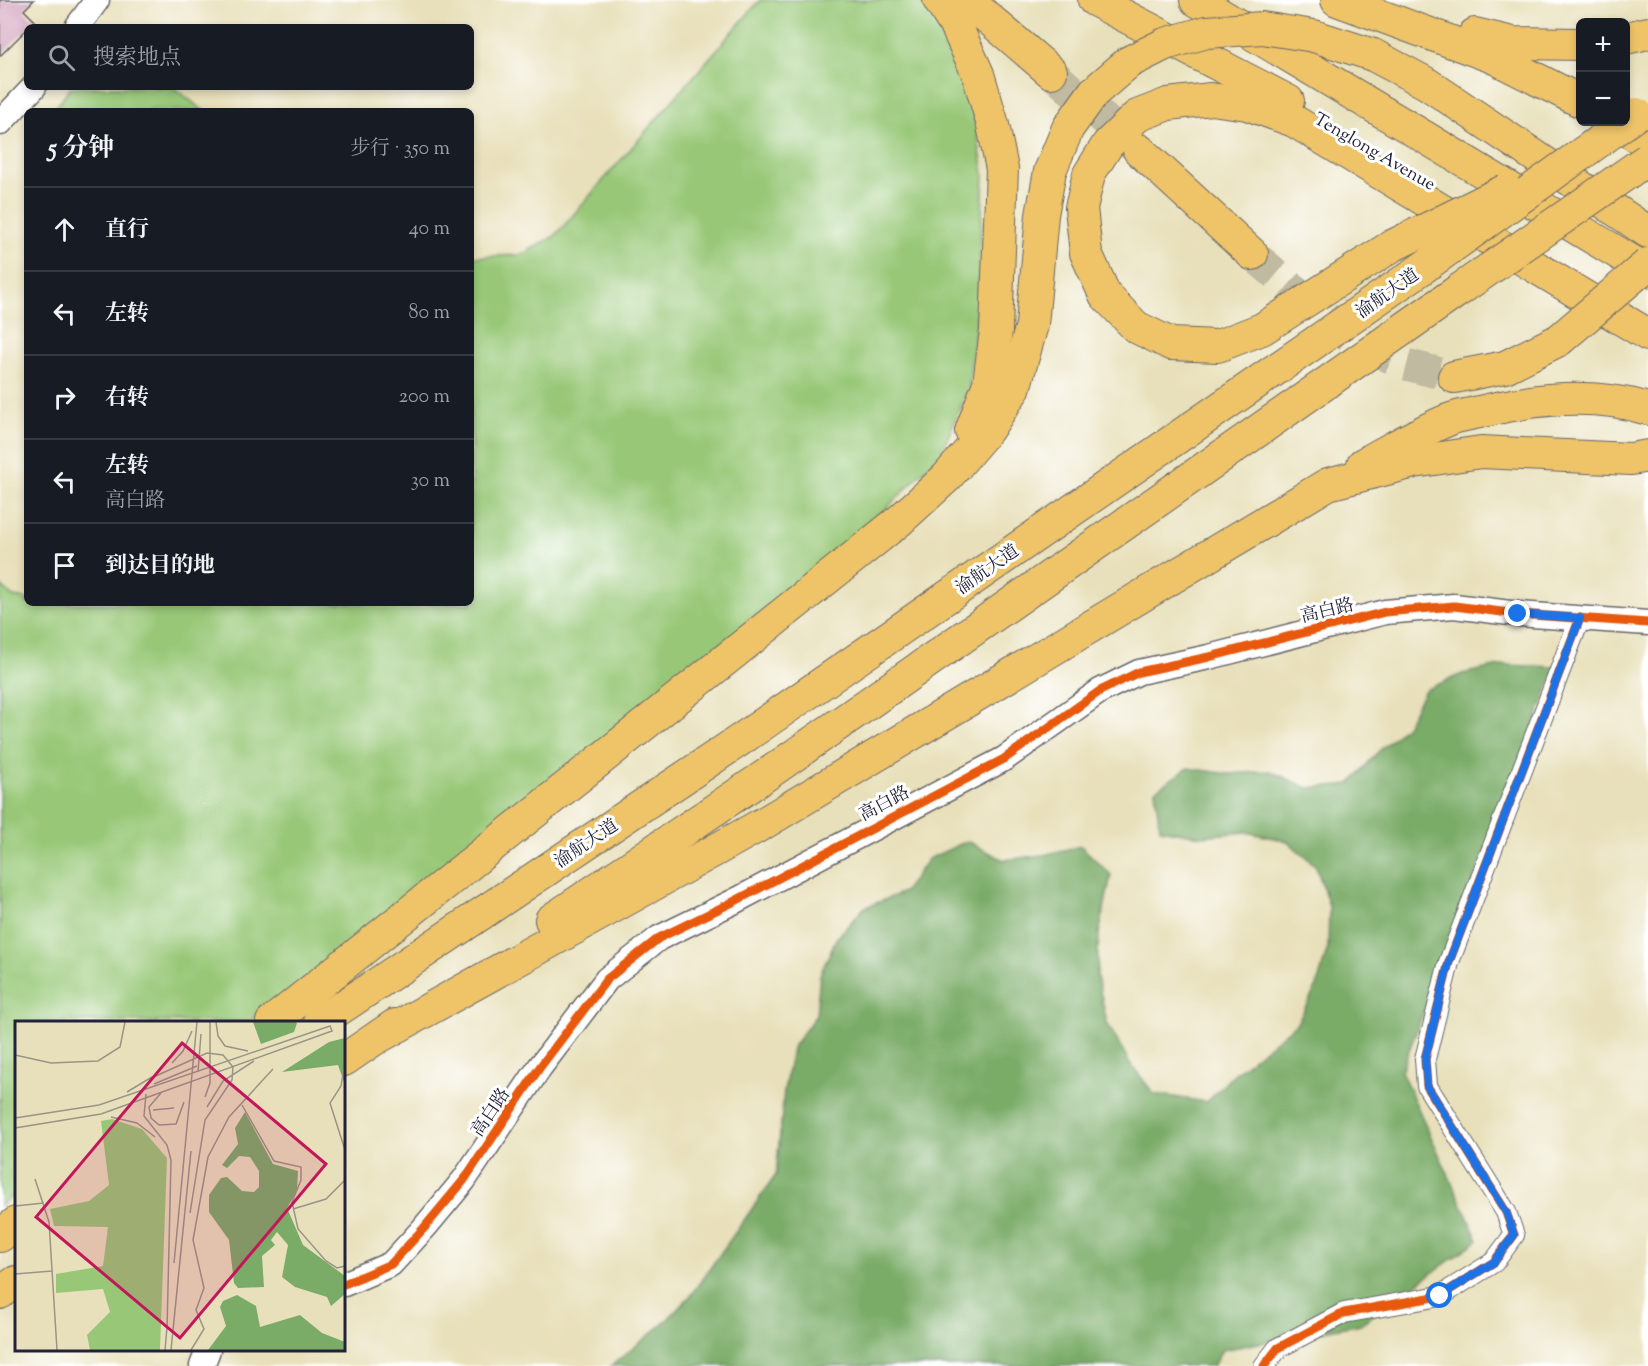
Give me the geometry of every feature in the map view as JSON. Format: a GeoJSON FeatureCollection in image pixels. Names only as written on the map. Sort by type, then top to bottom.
{"type":"FeatureCollection","features":[{"type":"Feature","properties":{"kind":"highway"},"geometry":{"type":"LineString","coordinates":[[939,0],[958,30],[978,74],[993,125],[1002,169],[996,332],[988,383],[976,422],[947,477]]}},
{"type":"Feature","properties":{"kind":"highway"},"geometry":{"type":"LineString","coordinates":[[967,0],[1051,72]]}},
{"type":"Feature","properties":{"kind":"highway","name":"Tenglong Avenue"},"geometry":{"type":"LineString","coordinates":[[1094,0],[1334,126],[1648,314]]}},
{"type":"Feature","properties":{"kind":"highway","name":"Tenglong Avenue"},"geometry":{"type":"LineString","coordinates":[[1196,0],[1648,271]]}},
{"type":"Feature","properties":{"kind":"highway"},"geometry":{"type":"LineString","coordinates":[[1337,0],[1493,57],[1576,98]]}},
{"type":"Feature","properties":{"kind":"highway"},"geometry":{"type":"LineString","coordinates":[[1346,0],[1404,18],[1513,43],[1576,44]]}},
{"type":"Feature","properties":{"kind":"highway"},"geometry":{"type":"LineString","coordinates":[[274,1021],[899,521],[947,477],[988,429],[1014,389],[1032,324],[1042,214],[1050,171],[1068,128],[1094,92],[1129,62],[1165,44],[1207,32],[1262,28],[1314,36],[1373,55],[1426,83],[1648,232]]}},
{"type":"Feature","properties":{"kind":"highway"},"geometry":{"type":"LineString","coordinates":[[1630,37],[1648,33]]}},
{"type":"Feature","properties":{"kind":"highway"},"geometry":{"type":"LineString","coordinates":[[1582,153],[1392,246],[1262,329],[1218,346],[1171,344],[1136,327],[1105,295],[1086,253],[1081,208],[1089,174],[1108,144],[1137,116],[1168,104],[1211,99],[1247,104],[1294,122],[1648,335]]}},
{"type":"Feature","properties":{"kind":"highway"},"geometry":{"type":"LineString","coordinates":[[1633,114],[1648,143]]}},
{"type":"Feature","properties":{"kind":"highway","name":"渝航大道"},"geometry":{"type":"LineString","coordinates":[[323,1021],[743,738],[1424,267],[1633,114]]}},
{"type":"Feature","properties":{"kind":"highway"},"geometry":{"type":"LineString","coordinates":[[1139,150],[1252,254]]}},
{"type":"Feature","properties":{"kind":"highway"},"geometry":{"type":"LineString","coordinates":[[345,1059],[766,775],[1648,159]]}},
{"type":"Feature","properties":{"kind":"highway"},"geometry":{"type":"LineString","coordinates":[[1454,377],[1505,367],[1559,340],[1648,264]]}},
{"type":"Feature","properties":{"kind":"highway"},"geometry":{"type":"LineString","coordinates":[[377,1038],[764,823],[1328,484],[1404,441],[1450,419],[1505,406],[1569,400],[1628,403],[1648,410]]}},
{"type":"Feature","properties":{"kind":"highway"},"geometry":{"type":"LineString","coordinates":[[1328,484],[1414,462],[1481,452],[1639,457]]}},
{"type":"Feature","properties":{"kind":"highway"},"geometry":{"type":"LineString","coordinates":[[0,1237],[15,1226]]}},
{"type":"Feature","properties":{"kind":"highway"},"geometry":{"type":"LineString","coordinates":[[0,1293],[15,1283]]}},
{"type":"Feature","properties":{"kind":"street"},"geometry":{"type":"LineString","coordinates":[[79,24],[97,0]]}},
{"type":"Feature","properties":{"kind":"street"},"geometry":{"type":"LineString","coordinates":[[0,123],[31,90]]}},
{"type":"Feature","properties":{"kind":"street","name":"高白路"},"geometry":{"type":"LineString","coordinates":[[345,1284],[391,1264],[424,1228],[464,1180],[540,1067],[607,979],[659,938],[1004,759],[1100,691],[1139,672],[1209,657],[1385,612],[1454,606],[1648,623]]}},
{"type":"Feature","properties":{"kind":"street"},"geometry":{"type":"LineString","coordinates":[[1264,1366],[1278,1348],[1344,1313],[1440,1296],[1494,1262],[1514,1235],[1506,1212],[1427,1086],[1425,1059],[1449,962],[1580,618]]}},
{"type":"Feature","properties":{"kind":"street"},"geometry":{"type":"LineString","coordinates":[[202,1366],[208,1351]]}},
{"type":"Feature","properties":{"kind":"green space"},"geometry":{"type":"Polygon","coordinates":[[[760,0],[922,0],[945,35],[969,86],[984,174],[977,314],[968,390],[941,453],[888,507],[386,921],[249,1021],[15,1021],[15,1194],[0,1206],[0,585],[13,597],[24,599],[24,606],[474,606],[474,257],[521,255],[555,236],[760,0]]]}},
{"type":"Feature","properties":{"kind":"green space"},"geometry":{"type":"Polygon","coordinates":[[[69,90],[177,90],[200,108],[55,108],[69,90]]]}},
{"type":"Feature","properties":{"kind":"green space"},"geometry":{"type":"Polygon","coordinates":[[[1504,665],[1556,667],[1401,1071],[1478,1240],[1361,1324],[1222,1350],[1213,1366],[611,1366],[664,1323],[691,1295],[776,1175],[784,1091],[792,1048],[816,1015],[820,975],[836,939],[864,908],[904,892],[928,859],[967,841],[1004,860],[1043,855],[1081,846],[1111,875],[1099,934],[1097,977],[1107,1023],[1130,1063],[1154,1094],[1207,1102],[1234,1074],[1297,1023],[1317,986],[1328,947],[1329,906],[1316,866],[1287,841],[1246,832],[1201,836],[1160,829],[1155,790],[1188,768],[1229,774],[1270,771],[1308,788],[1350,784],[1376,754],[1406,726],[1425,690],[1462,674],[1504,665]]]}},
{"type":"Feature","properties":{"kind":"building"},"geometry":{"type":"Polygon","coordinates":[[[0,0],[34,0],[24,10],[35,21],[31,24],[24,24],[24,32],[0,56],[0,0]]]}},
{"type":"Feature","properties":{"kind":"tunnel"},"geometry":{"type":"LineString","coordinates":[[1051,72],[1139,150]]}},
{"type":"Feature","properties":{"kind":"tunnel"},"geometry":{"type":"LineString","coordinates":[[1252,254],[1352,339],[1404,364],[1454,377]]}},
{"type":"Feature","properties":{"kind":"cycle path"},"geometry":{"type":"LineString","coordinates":[[345,1284],[391,1264],[424,1228],[464,1180],[540,1067],[607,979],[659,938],[737,900],[1004,759],[1100,691],[1139,672],[1209,657],[1385,612],[1454,606],[1518,614],[1648,623]]}},
{"type":"Feature","properties":{"kind":"cycle path"},"geometry":{"type":"LineString","coordinates":[[1264,1366],[1278,1348],[1344,1313],[1440,1296],[1494,1262],[1514,1235],[1506,1212],[1427,1086],[1425,1059],[1449,962],[1580,618]]}},
{"type":"Feature","properties":{"kind":"route"},"geometry":{"type":"LineString","coordinates":[[1440,1296],[1494,1262],[1514,1235],[1506,1212],[1427,1086],[1425,1059],[1449,962],[1580,618],[1518,614]]}}]}
